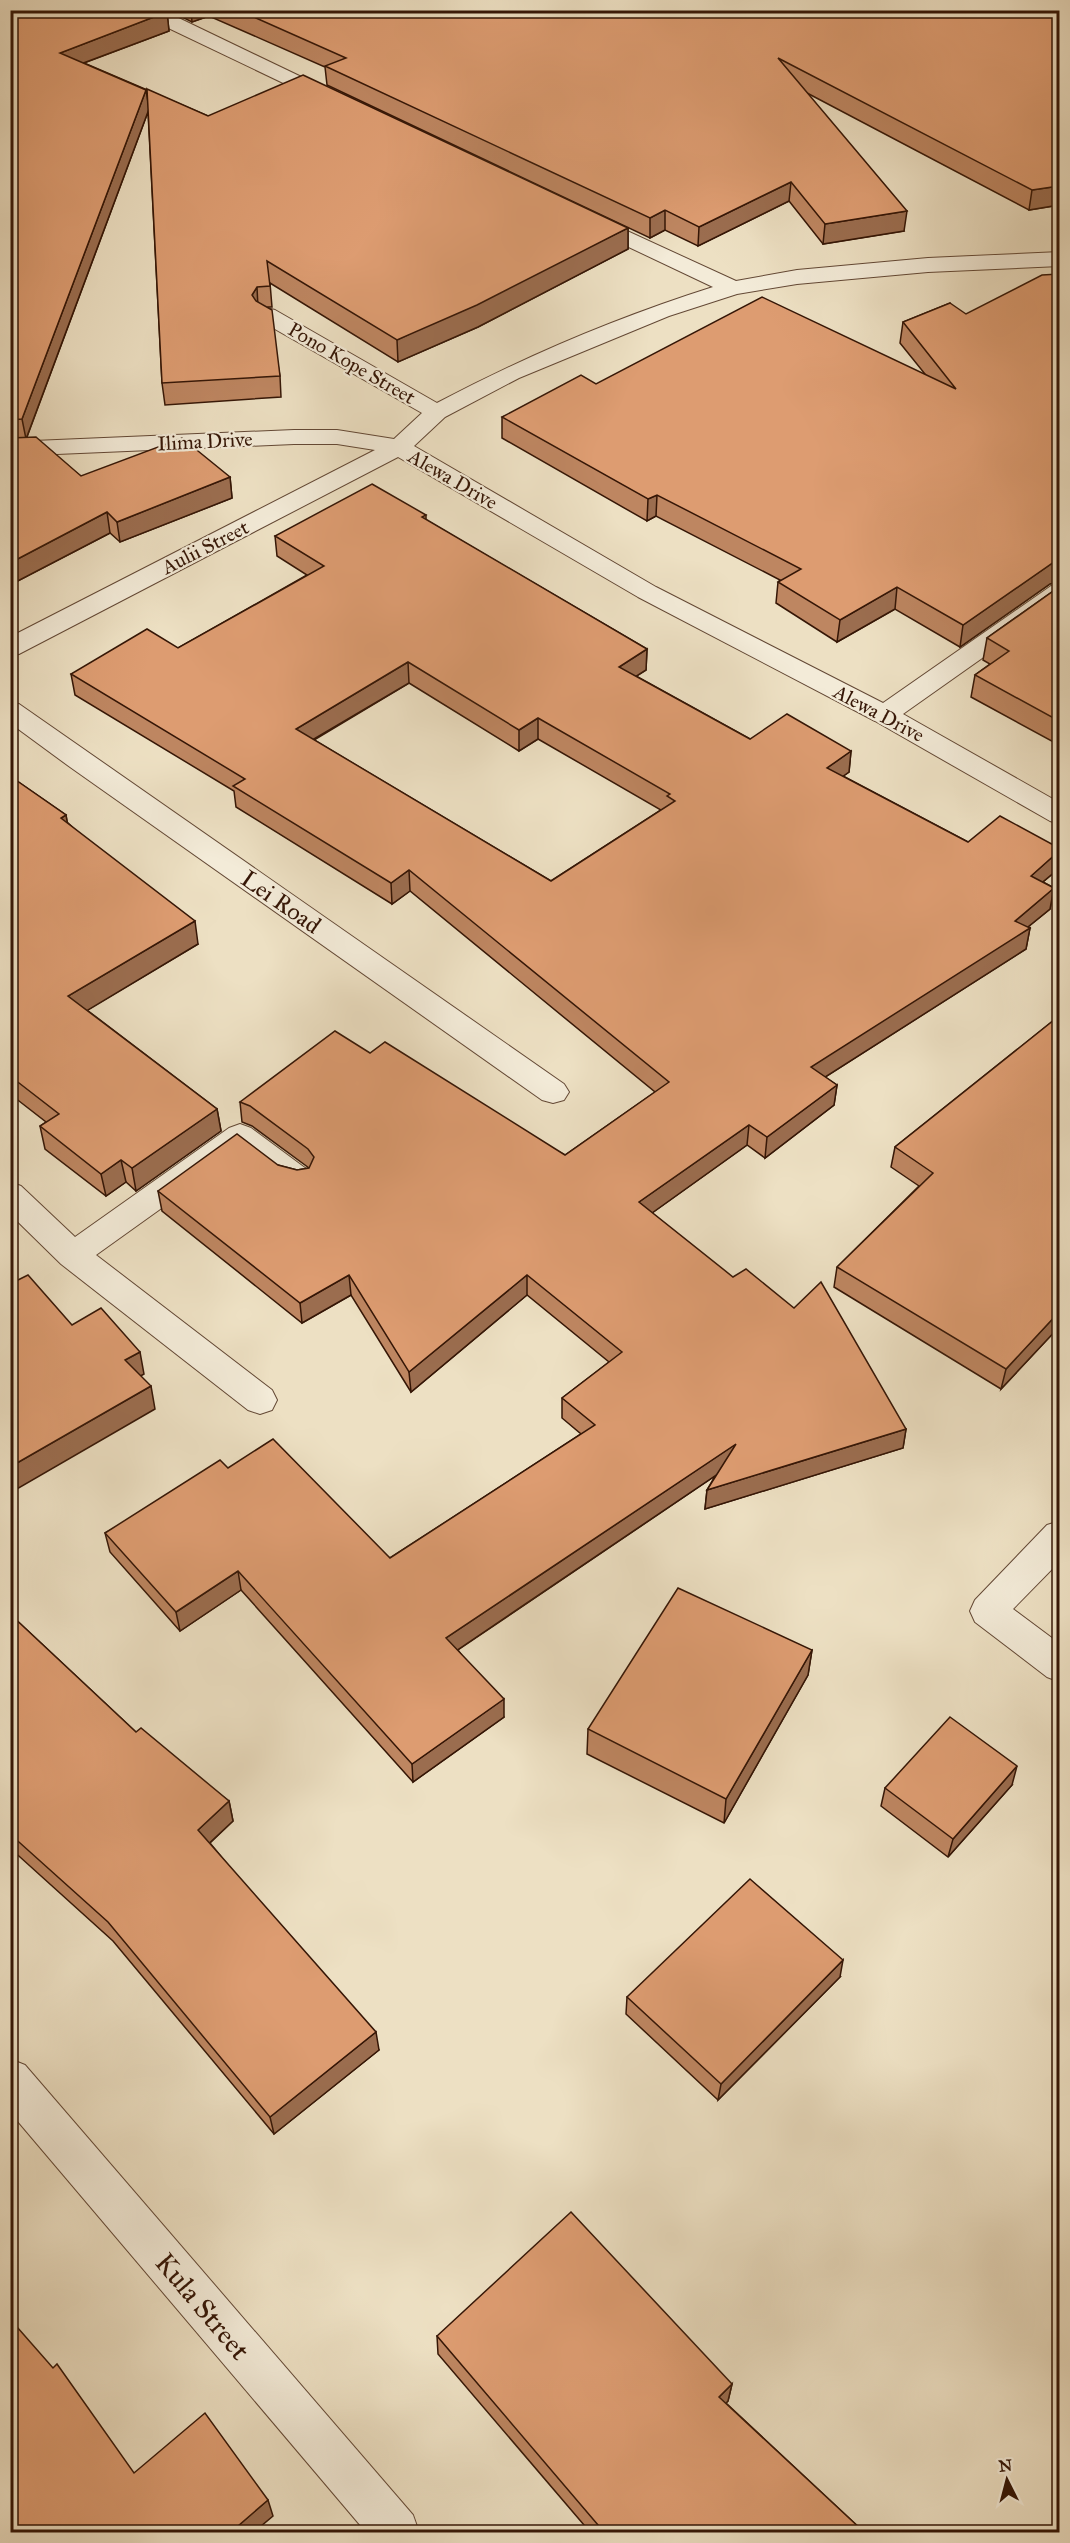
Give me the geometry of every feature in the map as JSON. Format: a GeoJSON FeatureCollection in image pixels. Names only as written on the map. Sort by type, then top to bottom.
{"type":"FeatureCollection","features":[{"type":"Feature","properties":{"kind":"street"},"geometry":{"type":"LineString","coordinates":[[146,10],[349,106]]}},
{"type":"Feature","properties":{"kind":"street"},"geometry":{"type":"LineString","coordinates":[[573,212],[733,288]]}},
{"type":"Feature","properties":{"kind":"street","name":"Alewa Drive"},"geometry":{"type":"LineString","coordinates":[[1059,259],[928,264],[797,277],[733,288],[661,310],[511,373],[437,412],[399,447],[647,592],[884,715],[1059,815]]}},
{"type":"Feature","properties":{"kind":"street","name":"Pono Kope Street"},"geometry":{"type":"LineString","coordinates":[[267,315],[437,412]]}},
{"type":"Feature","properties":{"kind":"street","name":"Ilima Drive"},"geometry":{"type":"LineString","coordinates":[[10,449],[294,437],[337,437],[399,447]]}},
{"type":"Feature","properties":{"kind":"street","name":"Aulii Street"},"geometry":{"type":"LineString","coordinates":[[10,648],[399,447]]}},
{"type":"Feature","properties":{"kind":"street"},"geometry":{"type":"LineString","coordinates":[[884,715],[1059,591]]}},
{"type":"Feature","properties":{"kind":"street","name":"Lei Road"},"geometry":{"type":"LineString","coordinates":[[10,710],[109,782],[554,1092]]}},
{"type":"Feature","properties":{"kind":"street"},"geometry":{"type":"LineString","coordinates":[[73,1254],[240,1136],[298,1179]]}},
{"type":"Feature","properties":{"kind":"street"},"geometry":{"type":"LineString","coordinates":[[10,1194],[73,1254],[260,1400]]}},
{"type":"Feature","properties":{"kind":"street"},"geometry":{"type":"LineString","coordinates":[[1059,1536],[988,1611],[1059,1666]]}},
{"type":"Feature","properties":{"kind":"street","name":"Kula Street"},"geometry":{"type":"LineString","coordinates":[[10,2079],[396,2532]]}},
{"type":"Feature","properties":{"kind":"building"},"geometry":{"type":"Polygon","coordinates":[[[10,10],[163,10],[167,12],[60,53],[146,90],[22,419],[10,420],[10,10]]]}},
{"type":"Feature","properties":{"kind":"building"},"geometry":{"type":"Polygon","coordinates":[[[238,10],[1059,10],[1059,186],[1032,190],[778,58],[907,211],[825,224],[791,182],[699,227],[665,210],[650,218],[325,66],[346,58],[238,10]]]}},
{"type":"Feature","properties":{"kind":"building"},"geometry":{"type":"Polygon","coordinates":[[[303,75],[628,228],[477,305],[397,340],[267,261],[270,286],[257,287],[252,295],[256,301],[272,310],[280,376],[162,383],[147,89],[208,116],[303,75]]]}},
{"type":"Feature","properties":{"kind":"building"},"geometry":{"type":"Polygon","coordinates":[[[1059,274],[1059,561],[1054,562],[963,625],[897,587],[840,620],[778,582],[801,569],[657,495],[648,499],[502,417],[581,375],[596,384],[762,297],[956,389],[903,322],[950,303],[966,314],[1042,275],[1059,274]]]}},
{"type":"Feature","properties":{"kind":"building"},"geometry":{"type":"Polygon","coordinates":[[[36,437],[81,476],[182,438],[230,477],[117,522],[107,512],[10,563],[10,438],[36,437]]]}},
{"type":"Feature","properties":{"kind":"building"},"geometry":{"type":"Polygon","coordinates":[[[372,484],[426,515],[422,517],[647,649],[619,667],[750,739],[787,714],[851,751],[827,768],[968,842],[1000,816],[1059,848],[1059,851],[1031,876],[1054,888],[1015,921],[1030,928],[811,1067],[837,1085],[767,1137],[749,1125],[639,1202],[733,1277],[746,1269],[794,1308],[821,1282],[906,1429],[707,1490],[736,1444],[446,1638],[504,1699],[412,1764],[238,1571],[176,1612],[105,1533],[220,1460],[228,1468],[273,1439],[390,1558],[595,1425],[562,1398],[622,1352],[527,1275],[409,1372],[349,1275],[300,1303],[158,1191],[237,1134],[278,1165],[297,1170],[309,1168],[314,1157],[308,1149],[250,1106],[240,1102],[335,1031],[370,1053],[385,1042],[565,1155],[669,1082],[409,870],[391,883],[233,786],[245,779],[71,674],[147,629],[178,648],[324,566],[275,536],[372,484]],[[408,662],[296,729],[551,881],[675,801],[667,796],[670,794],[538,718],[519,730],[408,662]]]}},
{"type":"Feature","properties":{"kind":"building"},"geometry":{"type":"Polygon","coordinates":[[[1059,587],[1059,721],[975,675],[1009,651],[987,638],[1059,587]]]}},
{"type":"Feature","properties":{"kind":"building"},"geometry":{"type":"Polygon","coordinates":[[[10,776],[66,815],[61,818],[195,921],[68,996],[217,1109],[132,1168],[121,1160],[101,1174],[40,1126],[59,1114],[10,1076],[10,776]]]}},
{"type":"Feature","properties":{"kind":"building"},"geometry":{"type":"Polygon","coordinates":[[[1059,1016],[1059,1296],[1054,1301],[1059,1304],[1059,1312],[1006,1369],[837,1267],[933,1173],[895,1147],[1059,1016]]]}},
{"type":"Feature","properties":{"kind":"building"},"geometry":{"type":"Polygon","coordinates":[[[10,1274],[16,1281],[28,1275],[72,1325],[101,1308],[140,1352],[125,1360],[151,1386],[10,1467],[10,1274]]]}},
{"type":"Feature","properties":{"kind":"building"},"geometry":{"type":"Polygon","coordinates":[[[678,1588],[812,1650],[726,1799],[588,1729],[678,1588]]]}},
{"type":"Feature","properties":{"kind":"building"},"geometry":{"type":"Polygon","coordinates":[[[10,1614],[136,1732],[141,1728],[229,1801],[198,1830],[376,2032],[270,2117],[108,1922],[10,1834],[10,1614]]]}},
{"type":"Feature","properties":{"kind":"building"},"geometry":{"type":"Polygon","coordinates":[[[950,1717],[1017,1766],[953,1839],[885,1788],[950,1717]]]}},
{"type":"Feature","properties":{"kind":"building"},"geometry":{"type":"Polygon","coordinates":[[[750,1879],[843,1960],[721,2084],[627,1997],[750,1879]]]}},
{"type":"Feature","properties":{"kind":"building"},"geometry":{"type":"Polygon","coordinates":[[[571,2212],[732,2384],[719,2397],[864,2532],[604,2532],[437,2336],[571,2212]]]}},
{"type":"Feature","properties":{"kind":"building"},"geometry":{"type":"Polygon","coordinates":[[[10,2319],[53,2368],[57,2364],[134,2473],[205,2413],[268,2500],[231,2532],[10,2532],[10,2319]]]}}]}
